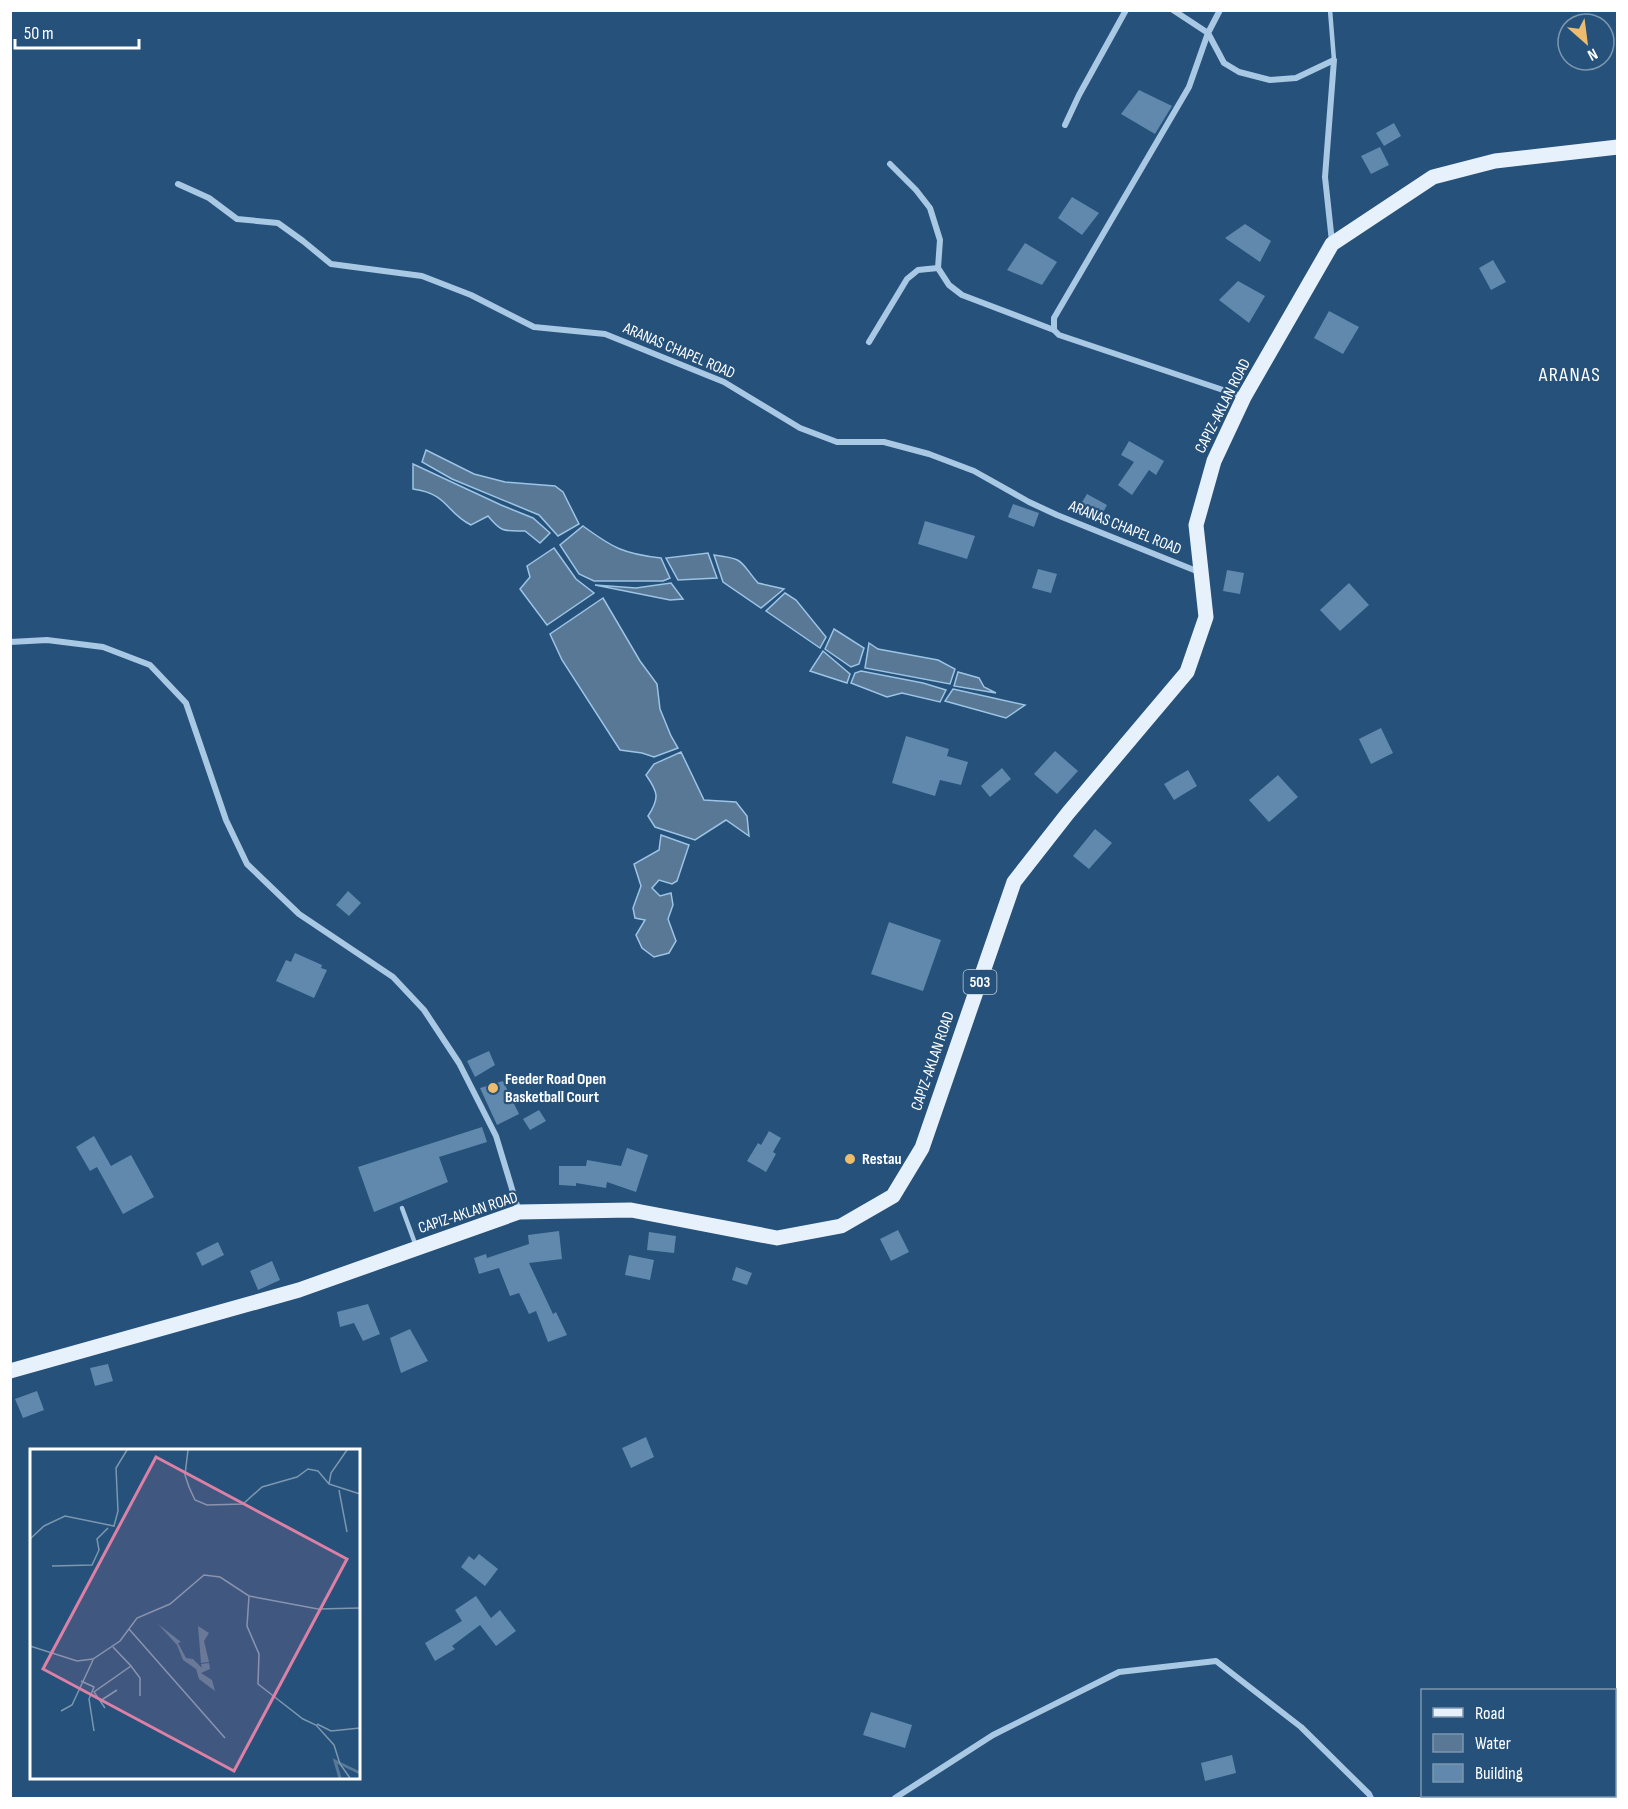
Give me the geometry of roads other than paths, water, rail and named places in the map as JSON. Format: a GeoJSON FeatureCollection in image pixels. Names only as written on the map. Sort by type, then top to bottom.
{"type":"FeatureCollection","features":[{"type":"Feature","properties":{"kind":"main road","name":"CAPIZ-AKLAN ROAD"},"geometry":{"type":"LineString","coordinates":[[10,1371],[299,1290],[519,1212],[631,1210],[777,1238],[841,1226],[892,1196],[922,1148],[1014,882],[1068,813],[1187,672],[1206,617],[1196,525],[1214,461],[1244,398],[1332,244],[1433,177],[1495,161],[1617,147]]}},
{"type":"Feature","properties":{"kind":"street"},"geometry":{"type":"LineString","coordinates":[[1065,125],[1126,10]]}},
{"type":"Feature","properties":{"kind":"street"},"geometry":{"type":"LineString","coordinates":[[1173,10],[1208,33],[1224,63],[1239,72],[1270,80],[1296,78],[1334,60],[1325,177],[1332,244]]}},
{"type":"Feature","properties":{"kind":"street"},"geometry":{"type":"LineString","coordinates":[[1054,330],[1054,318],[1189,87],[1208,33],[1220,10]]}},
{"type":"Feature","properties":{"kind":"street"},"geometry":{"type":"LineString","coordinates":[[890,164],[930,208],[940,240],[938,268],[949,285],[962,295],[1054,330],[1059,335],[1244,398]]}},
{"type":"Feature","properties":{"kind":"street","name":"ARANAS CHAPEL ROAD"},"geometry":{"type":"LineString","coordinates":[[178,184],[209,198],[237,219],[278,223],[331,264],[422,276],[471,295],[534,327],[605,334],[724,382],[800,428],[837,442],[884,442],[929,454],[974,471],[1056,515],[1202,573]]}},
{"type":"Feature","properties":{"kind":"street"},"geometry":{"type":"LineString","coordinates":[[869,342],[907,279],[918,270],[938,268]]}},
{"type":"Feature","properties":{"kind":"street"},"geometry":{"type":"LineString","coordinates":[[10,642],[48,640],[103,647],[150,665],[186,703],[226,820],[247,864],[299,914],[393,977],[424,1010],[459,1063],[496,1136],[519,1212]]}},
{"type":"Feature","properties":{"kind":"street"},"geometry":{"type":"LineString","coordinates":[[895,1798],[993,1735],[1119,1672],[1216,1661],[1301,1727],[1371,1798]]}},
{"type":"Feature","properties":{"kind":"lane"},"geometry":{"type":"LineString","coordinates":[[1330,10],[1334,60]]}},
{"type":"Feature","properties":{"kind":"lane"},"geometry":{"type":"LineString","coordinates":[[402,1208],[417,1249]]}},
{"type":"Feature","properties":{"kind":"water"},"geometry":{"type":"Polygon","coordinates":[[[426,450],[474,474],[505,482],[555,486],[563,492],[579,524],[558,536],[539,515],[452,479],[422,462],[426,450]]]}},
{"type":"Feature","properties":{"kind":"water"},"geometry":{"type":"Polygon","coordinates":[[[413,464],[533,518],[550,533],[540,543],[525,531],[508,531],[500,528],[488,516],[471,525],[434,495],[413,489],[413,464]]]}},
{"type":"Feature","properties":{"kind":"water"},"geometry":{"type":"Polygon","coordinates":[[[583,526],[619,549],[661,558],[670,578],[663,581],[594,581],[579,574],[560,545],[583,526]]]}},
{"type":"Feature","properties":{"kind":"water"},"geometry":{"type":"Polygon","coordinates":[[[554,548],[576,579],[594,593],[547,625],[520,589],[530,577],[527,566],[554,548]]]}},
{"type":"Feature","properties":{"kind":"water"},"geometry":{"type":"Polygon","coordinates":[[[708,553],[717,578],[678,580],[666,558],[708,553]]]}},
{"type":"Feature","properties":{"kind":"water"},"geometry":{"type":"Polygon","coordinates":[[[714,555],[741,562],[758,583],[784,589],[761,608],[723,582],[714,555]]]}},
{"type":"Feature","properties":{"kind":"water"},"geometry":{"type":"Polygon","coordinates":[[[671,583],[683,599],[670,600],[595,585],[636,588],[671,583]]]}},
{"type":"Feature","properties":{"kind":"water"},"geometry":{"type":"Polygon","coordinates":[[[785,593],[796,600],[826,637],[820,648],[766,611],[785,593]]]}},
{"type":"Feature","properties":{"kind":"water"},"geometry":{"type":"Polygon","coordinates":[[[603,598],[640,661],[657,684],[660,709],[678,748],[654,757],[620,750],[562,660],[550,634],[603,598]]]}},
{"type":"Feature","properties":{"kind":"water"},"geometry":{"type":"Polygon","coordinates":[[[834,629],[864,648],[859,664],[851,667],[825,649],[834,629]]]}},
{"type":"Feature","properties":{"kind":"water"},"geometry":{"type":"Polygon","coordinates":[[[869,643],[878,649],[938,660],[955,669],[950,684],[865,668],[869,643]]]}},
{"type":"Feature","properties":{"kind":"water"},"geometry":{"type":"Polygon","coordinates":[[[823,651],[850,674],[847,683],[810,671],[823,651]]]}},
{"type":"Feature","properties":{"kind":"water"},"geometry":{"type":"Polygon","coordinates":[[[861,671],[923,683],[946,690],[940,702],[902,693],[887,697],[851,683],[855,673],[861,671]]]}},
{"type":"Feature","properties":{"kind":"water"},"geometry":{"type":"Polygon","coordinates":[[[958,672],[979,678],[984,687],[996,693],[954,686],[958,672]]]}},
{"type":"Feature","properties":{"kind":"water"},"geometry":{"type":"Polygon","coordinates":[[[953,689],[1025,705],[1006,718],[945,701],[953,689]]]}},
{"type":"Feature","properties":{"kind":"water"},"geometry":{"type":"Polygon","coordinates":[[[681,752],[704,800],[736,802],[747,816],[749,836],[726,820],[695,840],[655,827],[648,816],[656,795],[646,775],[654,764],[681,752]]]}},
{"type":"Feature","properties":{"kind":"water"},"geometry":{"type":"Polygon","coordinates":[[[661,835],[689,845],[677,881],[672,884],[659,880],[652,888],[660,896],[671,893],[673,905],[668,919],[676,941],[669,953],[654,957],[642,948],[636,935],[645,920],[635,918],[633,908],[641,886],[634,864],[659,850],[661,835]]]}},
{"type":"Feature","properties":{"kind":"place","name":"Feeder Road Open Basketball Court"},"geometry":{"type":"Point","coordinates":[493,1088]}},
{"type":"Feature","properties":{"kind":"place","name":"Restau"},"geometry":{"type":"Point","coordinates":[850,1159]}},
{"type":"Feature","properties":{"kind":"district","name":"ARANAS"},"geometry":{"type":"Point","coordinates":[1570,375]}}]}
